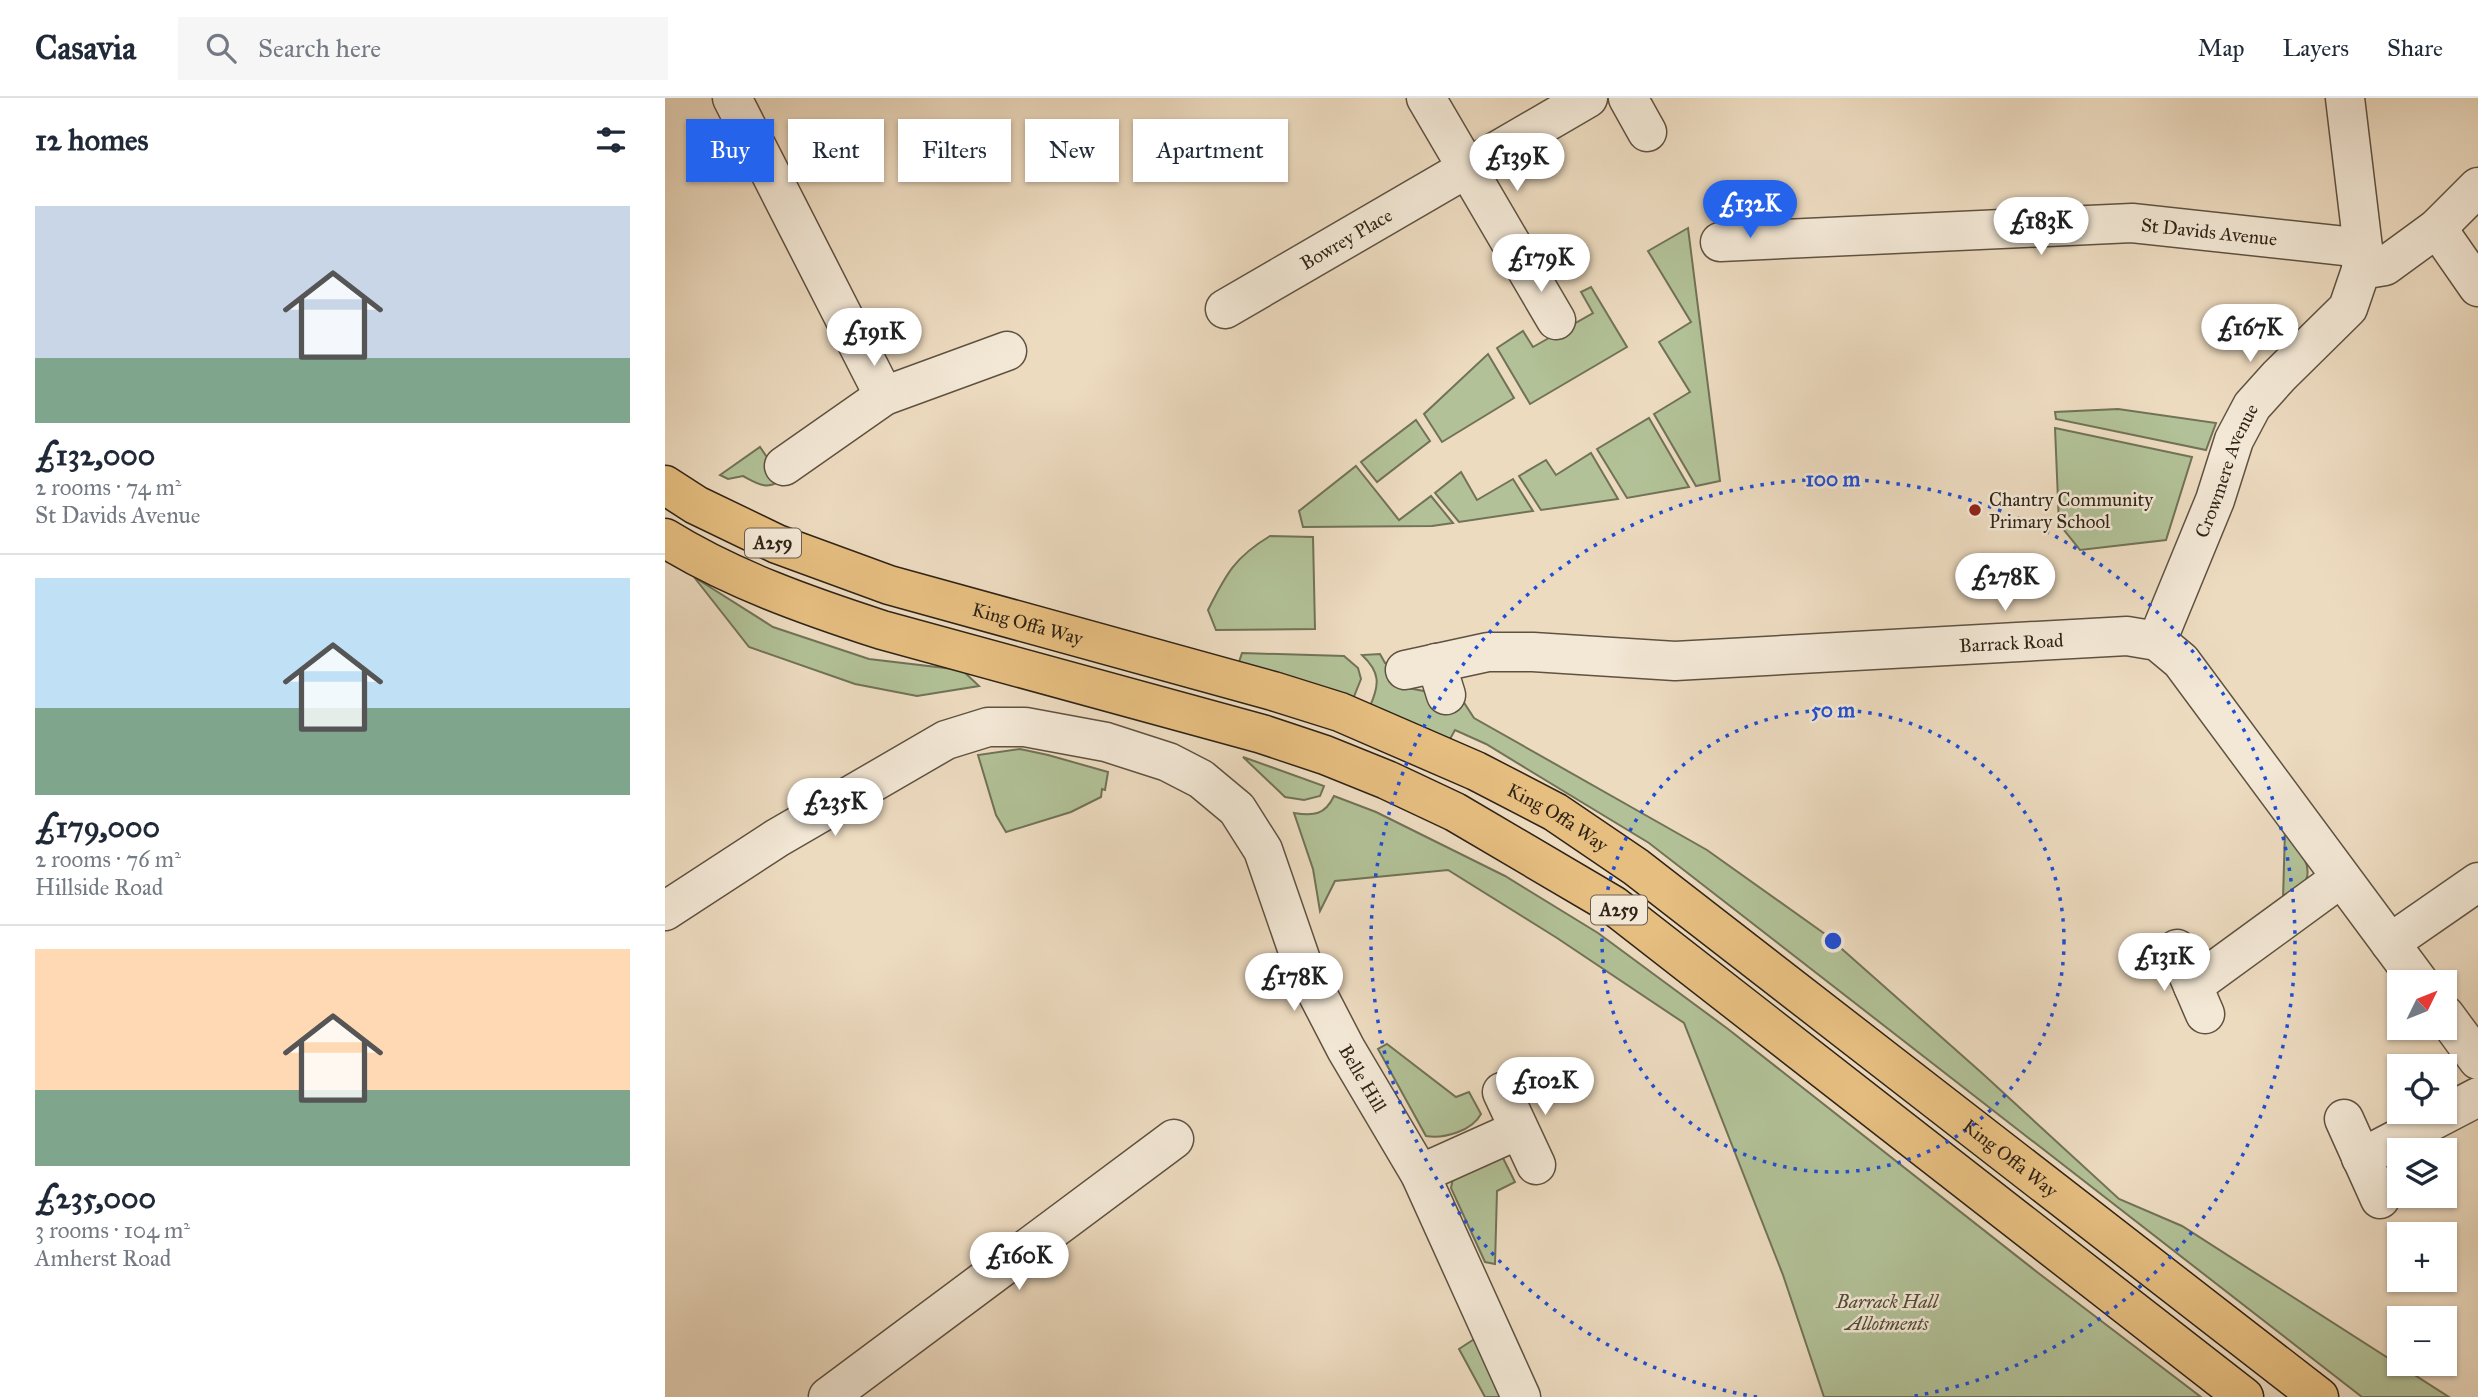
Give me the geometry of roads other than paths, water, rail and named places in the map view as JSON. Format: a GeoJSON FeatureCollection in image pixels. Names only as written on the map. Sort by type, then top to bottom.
{"type":"FeatureCollection","features":[{"type":"Feature","properties":{"kind":"highway","name":"King Offa Way"},"geometry":{"type":"LineString","coordinates":[[665,485],[696,505],[777,544],[889,585],[1260,687],[1340,712],[1476,771],[1555,812],[1647,875],[2319,1397]]}},
{"type":"Feature","properties":{"kind":"highway","name":"A259"},"geometry":{"type":"LineString","coordinates":[[665,538],[774,591],[842,617],[1262,734],[1325,755],[1455,811],[1613,905],[2244,1397]]}},
{"type":"Feature","properties":{"kind":"street"},"geometry":{"type":"LineString","coordinates":[[732,98],[884,396]]}},
{"type":"Feature","properties":{"kind":"street"},"geometry":{"type":"LineString","coordinates":[[1426,98],[1556,320]]}},
{"type":"Feature","properties":{"kind":"street","name":"Bowrey Place"},"geometry":{"type":"LineString","coordinates":[[1225,309],[1588,98]]}},
{"type":"Feature","properties":{"kind":"street"},"geometry":{"type":"LineString","coordinates":[[1628,98],[1647,132]]}},
{"type":"Feature","properties":{"kind":"street"},"geometry":{"type":"LineString","coordinates":[[2346,98],[2362,259],[2385,266],[2437,228],[2478,187]]}},
{"type":"Feature","properties":{"kind":"street","name":"St Davids Avenue"},"geometry":{"type":"LineString","coordinates":[[1720,242],[2132,223],[2362,259]]}},
{"type":"Feature","properties":{"kind":"street"},"geometry":{"type":"LineString","coordinates":[[2437,228],[2478,287]]}},
{"type":"Feature","properties":{"kind":"street","name":"Crowmere Avenue"},"geometry":{"type":"LineString","coordinates":[[2157,642],[2201,537],[2234,440],[2252,406],[2349,308],[2362,259]]}},
{"type":"Feature","properties":{"kind":"street"},"geometry":{"type":"LineString","coordinates":[[784,466],[884,396],[1007,351]]}},
{"type":"Feature","properties":{"kind":"street","name":"Barrack Road"},"geometry":{"type":"LineString","coordinates":[[1429,676],[1488,652],[1533,652],[1675,661],[2127,636],[2157,642]]}},
{"type":"Feature","properties":{"kind":"street"},"geometry":{"type":"LineString","coordinates":[[2157,642],[2181,661],[2410,970]]}},
{"type":"Feature","properties":{"kind":"street","name":"Belle Hill"},"geometry":{"type":"LineString","coordinates":[[665,911],[777,838],[946,740],[988,727],[1025,727],[1106,742],[1168,762],[1201,779],[1237,809],[1263,850],[1303,966],[1346,1049],[1420,1174],[1521,1397]]}},
{"type":"Feature","properties":{"kind":"street"},"geometry":{"type":"LineString","coordinates":[[2177,949],[2199,1000],[2341,878]]}},
{"type":"Feature","properties":{"kind":"street"},"geometry":{"type":"LineString","coordinates":[[2390,943],[2478,882]]}},
{"type":"Feature","properties":{"kind":"street"},"geometry":{"type":"LineString","coordinates":[[2457,1032],[2478,1060]]}},
{"type":"Feature","properties":{"kind":"street"},"geometry":{"type":"LineString","coordinates":[[1502,1092],[1536,1165]]}},
{"type":"Feature","properties":{"kind":"street"},"geometry":{"type":"LineString","coordinates":[[2361,1158],[2478,1097]]}},
{"type":"Feature","properties":{"kind":"street"},"geometry":{"type":"LineString","coordinates":[[2344,1119],[2380,1199]]}},
{"type":"Feature","properties":{"kind":"street"},"geometry":{"type":"LineString","coordinates":[[1420,1174],[1518,1130]]}},
{"type":"Feature","properties":{"kind":"street"},"geometry":{"type":"LineString","coordinates":[[828,1397],[1174,1139]]}},
{"type":"Feature","properties":{"kind":"place","name":"Chantry Community Primary School"},"geometry":{"type":"Point","coordinates":[1975,510]}},
{"type":"Feature","properties":{"kind":"park label","name":"Barrack Hall Allotments"},"geometry":{"type":"Point","coordinates":[1887,1312]}}]}
